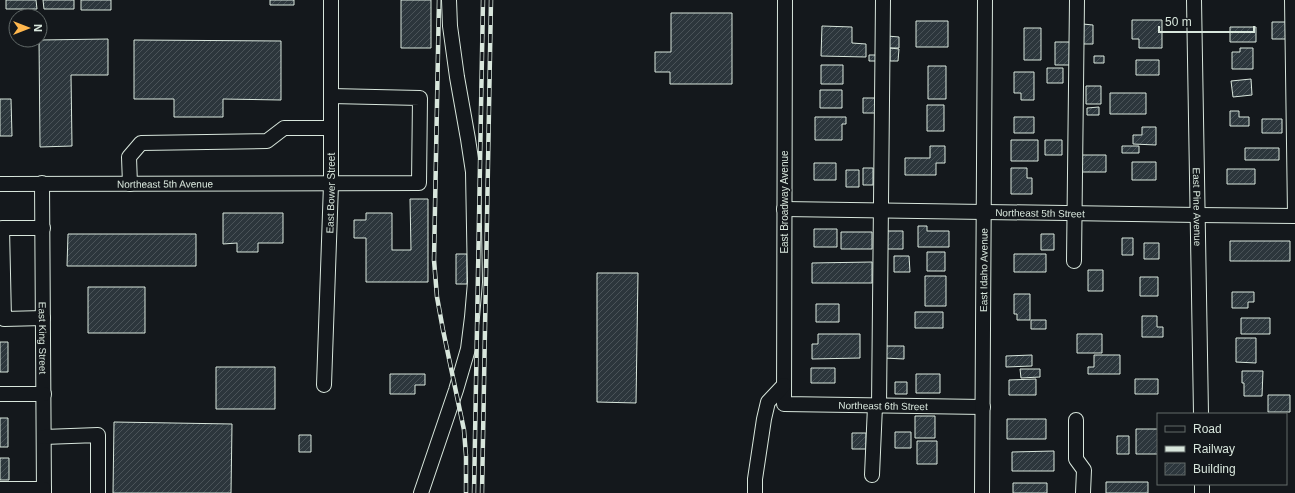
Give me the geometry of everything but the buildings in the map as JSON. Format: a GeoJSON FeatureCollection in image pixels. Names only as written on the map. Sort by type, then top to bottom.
{"type":"FeatureCollection","features":[{"type":"Feature","properties":{"kind":"street","name":"East Bower Street"},"geometry":{"type":"LineString","coordinates":[[324,385],[331,184],[332,0]]}},
{"type":"Feature","properties":{"kind":"street"},"geometry":{"type":"LineString","coordinates":[[421,493],[456,390],[468,349],[474,282],[473,172],[456,77],[450,26],[449,0]]}},
{"type":"Feature","properties":{"kind":"street","name":"East Broadway Avenue"},"geometry":{"type":"LineString","coordinates":[[784,404],[785,0]]}},
{"type":"Feature","properties":{"kind":"street"},"geometry":{"type":"LineString","coordinates":[[872,474],[877,406],[882,0]]}},
{"type":"Feature","properties":{"kind":"street","name":"East Idaho Avenue"},"geometry":{"type":"LineString","coordinates":[[982,493],[985,0]]}},
{"type":"Feature","properties":{"kind":"street"},"geometry":{"type":"LineString","coordinates":[[1074,261],[1077,0]]}},
{"type":"Feature","properties":{"kind":"street","name":"East Pine Avenue"},"geometry":{"type":"LineString","coordinates":[[1194,0],[1201,413]]}},
{"type":"Feature","properties":{"kind":"street"},"geometry":{"type":"LineString","coordinates":[[1292,0],[1295,215]]}},
{"type":"Feature","properties":{"kind":"street","name":"Northeast 5th Avenue"},"geometry":{"type":"LineString","coordinates":[[0,184],[419,184],[420,98],[331,96]]}},
{"type":"Feature","properties":{"kind":"street"},"geometry":{"type":"LineString","coordinates":[[130,184],[129,157],[140,143],[267,142],[284,128],[331,128]]}},
{"type":"Feature","properties":{"kind":"street","name":"East King Street"},"geometry":{"type":"LineString","coordinates":[[42,184],[44,491]]}},
{"type":"Feature","properties":{"kind":"street","name":"Northeast 5th Street"},"geometry":{"type":"LineString","coordinates":[[784,209],[1198,216],[1295,215]]}},
{"type":"Feature","properties":{"kind":"street"},"geometry":{"type":"LineString","coordinates":[[43,228],[2,228],[4,319],[43,318]]}},
{"type":"Feature","properties":{"kind":"street"},"geometry":{"type":"LineString","coordinates":[[755,493],[755,479],[768,402],[784,385]]}},
{"type":"Feature","properties":{"kind":"street"},"geometry":{"type":"LineString","coordinates":[[0,394],[44,394]]}},
{"type":"Feature","properties":{"kind":"street","name":"Northeast 6th Street"},"geometry":{"type":"LineString","coordinates":[[784,404],[983,407]]}},
{"type":"Feature","properties":{"kind":"street"},"geometry":{"type":"LineString","coordinates":[[1076,420],[1076,459],[1084,470],[1084,493]]}},
{"type":"Feature","properties":{"kind":"street"},"geometry":{"type":"LineString","coordinates":[[44,437],[98,435],[98,493]]}},
{"type":"Feature","properties":{"kind":"street"},"geometry":{"type":"LineString","coordinates":[[0,489],[44,491]]}},
{"type":"Feature","properties":{"kind":"railway"},"geometry":{"type":"LineString","coordinates":[[439,0],[434,260],[437,297],[464,430],[466,493]]}},
{"type":"Feature","properties":{"kind":"railway"},"geometry":{"type":"LineString","coordinates":[[474,493],[483,0]]}},
{"type":"Feature","properties":{"kind":"railway"},"geometry":{"type":"LineString","coordinates":[[482,493],[491,0]]}}]}
